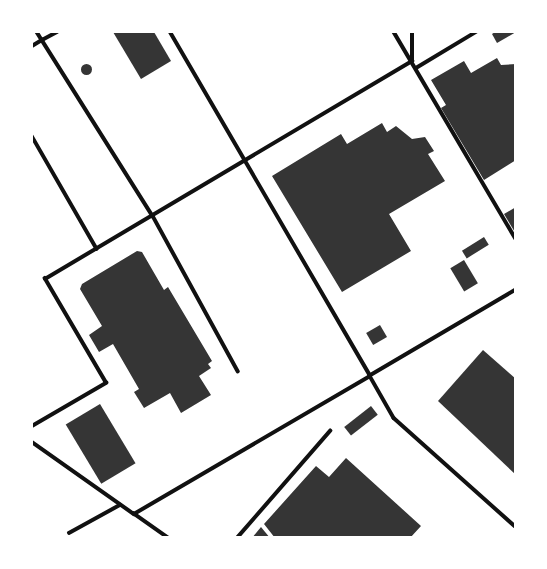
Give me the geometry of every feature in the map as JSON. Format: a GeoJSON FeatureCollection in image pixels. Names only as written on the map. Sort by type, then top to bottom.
{"type":"FeatureCollection","features":[{"type":"Feature","properties":{"kind":"lane"},"geometry":{"type":"LineString","coordinates":[[37,32],[153,216],[238,371]]}},
{"type":"Feature","properties":{"kind":"lane"},"geometry":{"type":"LineString","coordinates":[[32,46],[57,32]]}},
{"type":"Feature","properties":{"kind":"lane"},"geometry":{"type":"LineString","coordinates":[[170,32],[394,418],[516,527]]}},
{"type":"Feature","properties":{"kind":"lane"},"geometry":{"type":"LineString","coordinates":[[394,32],[516,239]]}},
{"type":"Feature","properties":{"kind":"lane"},"geometry":{"type":"LineString","coordinates":[[412,32],[412,61]]}},
{"type":"Feature","properties":{"kind":"lane"},"geometry":{"type":"LineString","coordinates":[[416,68],[474,32]]}},
{"type":"Feature","properties":{"kind":"lane"},"geometry":{"type":"LineString","coordinates":[[32,426],[106,383],[45,279],[412,61]]}},
{"type":"Feature","properties":{"kind":"lane"},"geometry":{"type":"LineString","coordinates":[[32,136],[97,249]]}},
{"type":"Feature","properties":{"kind":"lane"},"geometry":{"type":"LineString","coordinates":[[134,514],[516,290]]}},
{"type":"Feature","properties":{"kind":"lane"},"geometry":{"type":"LineString","coordinates":[[237,537],[330,431]]}},
{"type":"Feature","properties":{"kind":"lane"},"geometry":{"type":"LineString","coordinates":[[32,442],[168,537]]}},
{"type":"Feature","properties":{"kind":"lane"},"geometry":{"type":"LineString","coordinates":[[69,533],[121,505]]}},
{"type":"Feature","properties":{"kind":"building"},"geometry":{"type":"Polygon","coordinates":[[[113,32],[154,32],[171,61],[141,79],[113,32]]]}},
{"type":"Feature","properties":{"kind":"building"},"geometry":{"type":"Polygon","coordinates":[[[516,32],[497,43],[492,34],[516,32]]]}},
{"type":"Feature","properties":{"kind":"building"},"geometry":{"type":"Polygon","coordinates":[[[497,58],[501,65],[516,64],[516,160],[484,180],[441,108],[446,105],[431,80],[464,61],[471,73],[497,58]]]}},
{"type":"Feature","properties":{"kind":"building"},"geometry":{"type":"Polygon","coordinates":[[[86,63],[92,69],[86,75],[80,69],[86,63]]]}},
{"type":"Feature","properties":{"kind":"building"},"geometry":{"type":"Polygon","coordinates":[[[382,123],[387,132],[396,126],[412,139],[425,137],[434,151],[428,154],[445,181],[389,214],[411,251],[342,292],[272,176],[341,134],[347,144],[382,123]]]}},
{"type":"Feature","properties":{"kind":"building"},"geometry":{"type":"Polygon","coordinates":[[[516,207],[516,234],[504,214],[516,207]]]}},
{"type":"Feature","properties":{"kind":"building"},"geometry":{"type":"Polygon","coordinates":[[[484,237],[489,245],[467,258],[462,251],[484,237]]]}},
{"type":"Feature","properties":{"kind":"building"},"geometry":{"type":"Polygon","coordinates":[[[137,251],[142,252],[164,290],[168,287],[212,361],[208,364],[211,368],[199,376],[211,395],[181,413],[170,393],[144,408],[134,392],[139,389],[113,344],[99,352],[89,335],[102,326],[80,289],[82,284],[137,251]]]}},
{"type":"Feature","properties":{"kind":"building"},"geometry":{"type":"Polygon","coordinates":[[[464,260],[478,283],[464,291],[450,268],[464,260]]]}},
{"type":"Feature","properties":{"kind":"building"},"geometry":{"type":"Polygon","coordinates":[[[380,325],[387,337],[373,345],[366,333],[380,325]]]}},
{"type":"Feature","properties":{"kind":"building"},"geometry":{"type":"Polygon","coordinates":[[[483,350],[516,379],[516,475],[438,401],[483,350]]]}},
{"type":"Feature","properties":{"kind":"building"},"geometry":{"type":"Polygon","coordinates":[[[100,404],[136,463],[101,484],[66,425],[100,404]]]}},
{"type":"Feature","properties":{"kind":"building"},"geometry":{"type":"Polygon","coordinates":[[[371,406],[378,415],[351,436],[344,427],[371,406]]]}},
{"type":"Feature","properties":{"kind":"building"},"geometry":{"type":"Polygon","coordinates":[[[346,458],[421,526],[410,538],[275,538],[264,524],[316,466],[329,477],[346,458]]]}},
{"type":"Feature","properties":{"kind":"building"},"geometry":{"type":"Polygon","coordinates":[[[261,527],[270,538],[252,538],[261,527]]]}}]}
